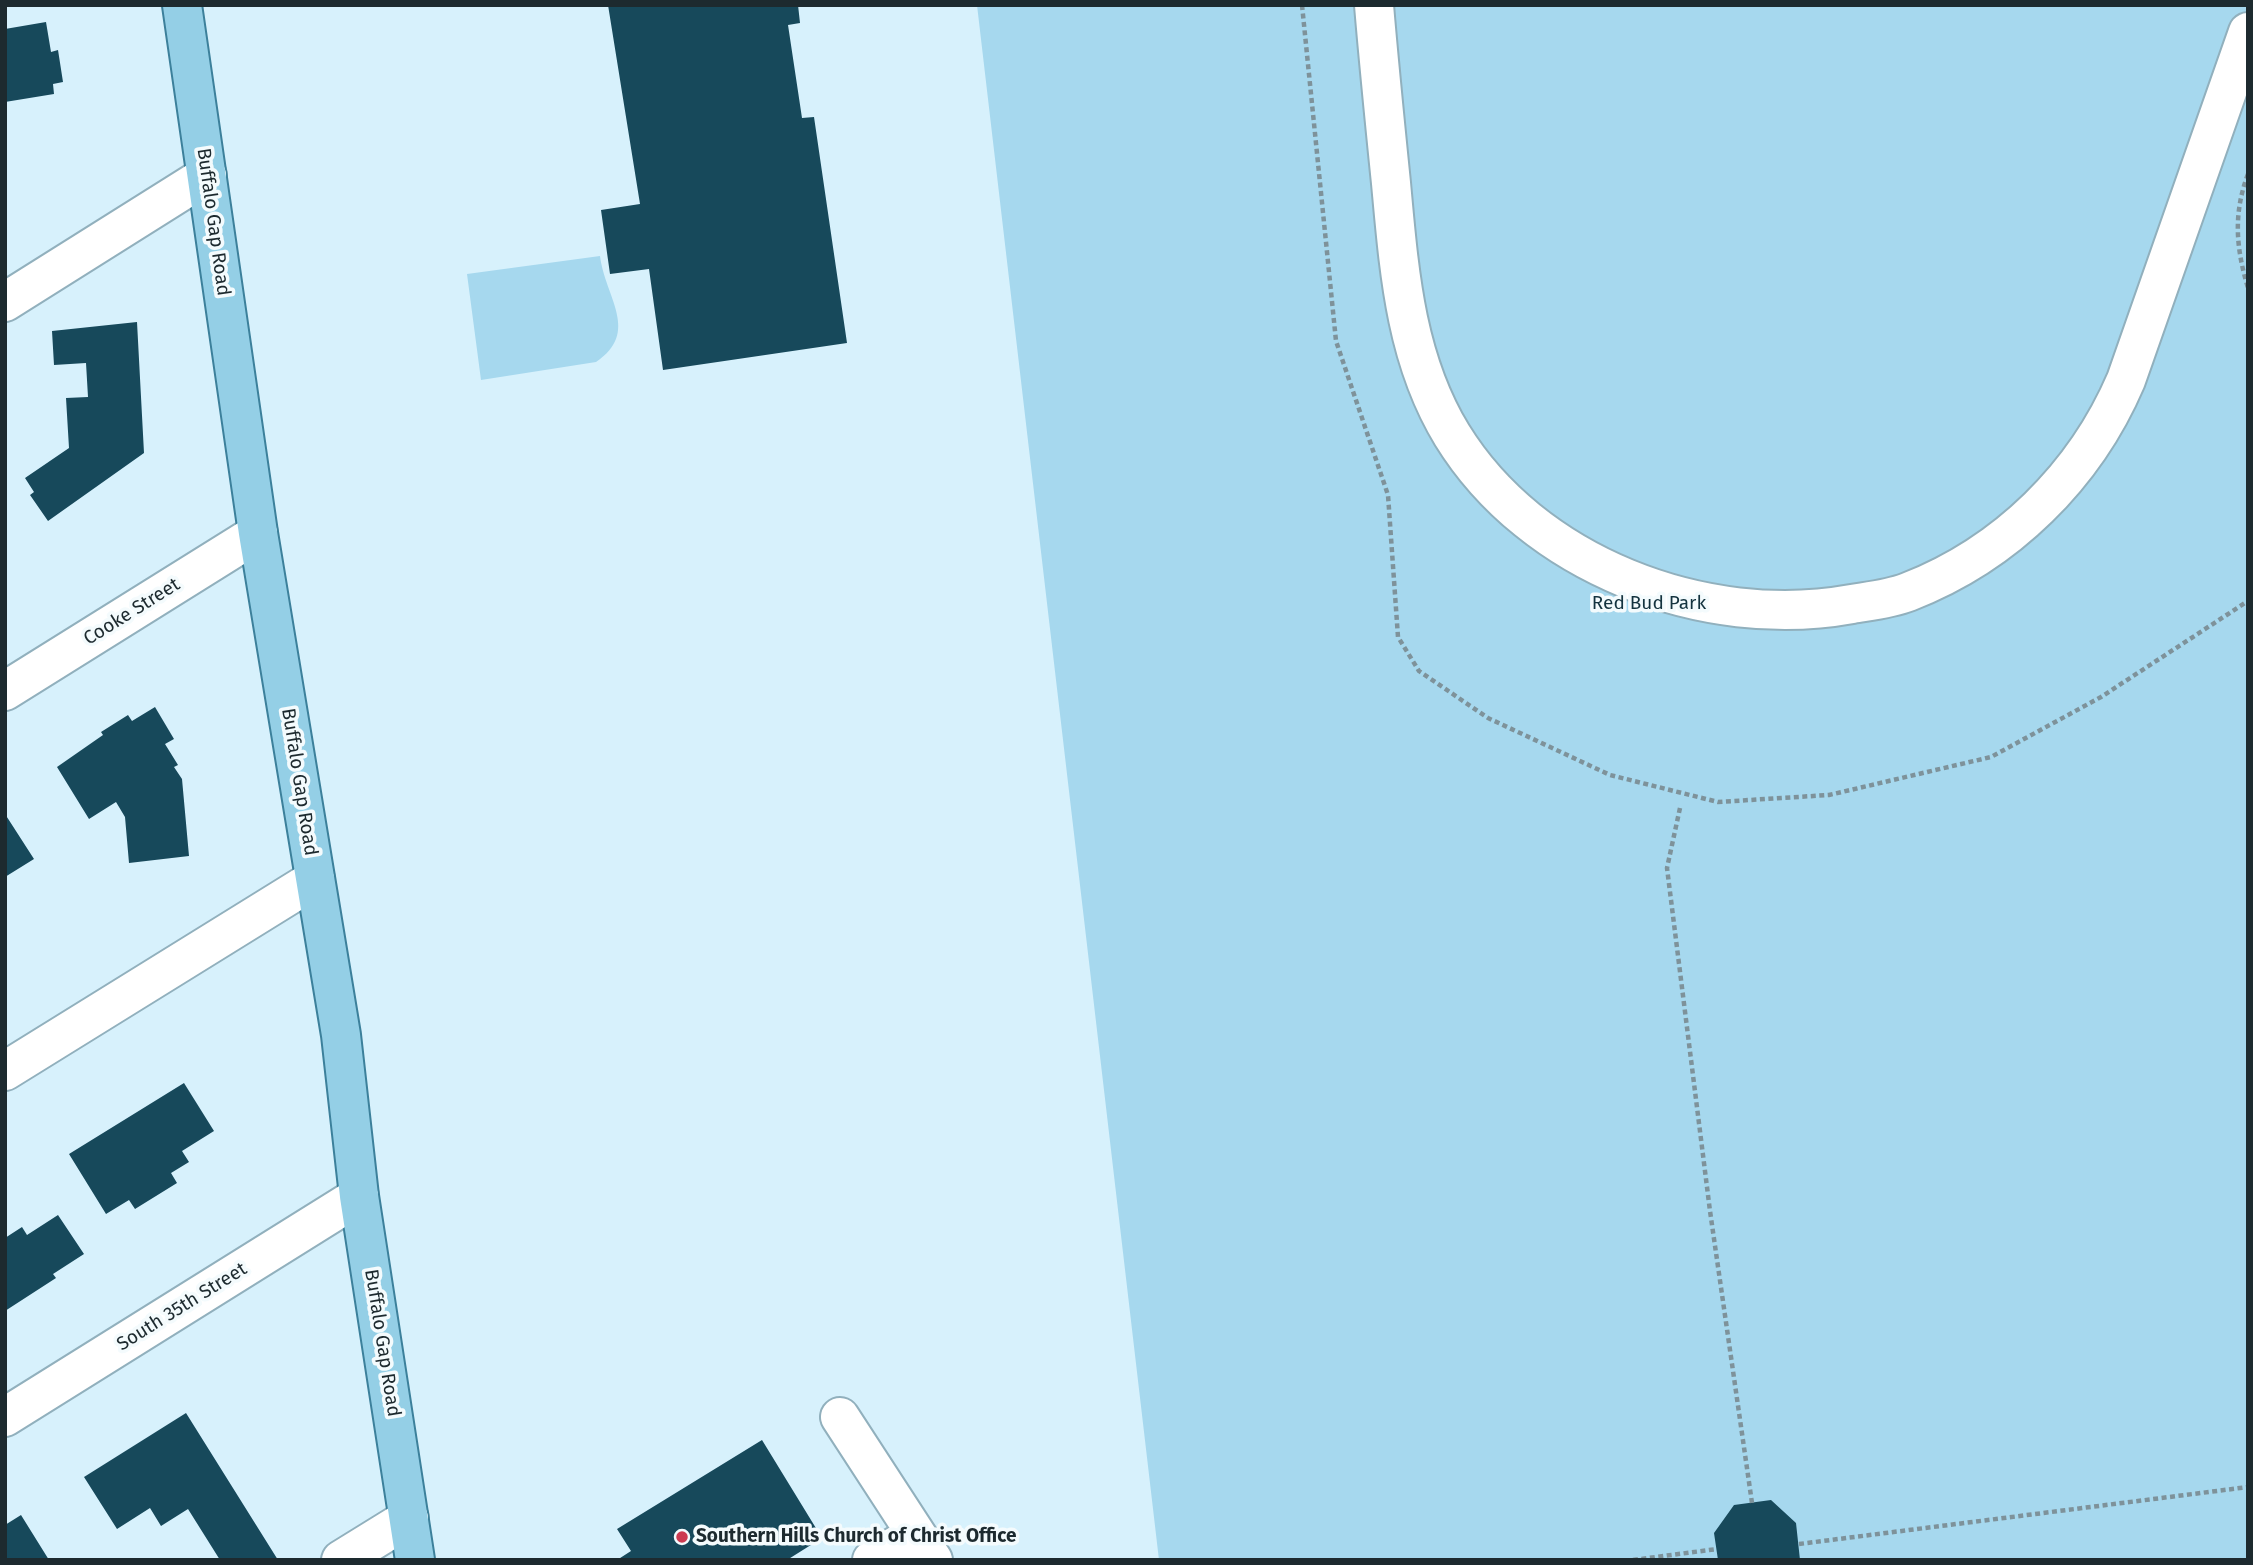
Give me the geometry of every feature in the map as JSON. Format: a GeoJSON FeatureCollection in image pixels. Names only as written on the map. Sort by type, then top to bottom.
{"type":"FeatureCollection","features":[{"type":"Feature","properties":{"kind":"main road","name":"Buffalo Gap Road"},"geometry":{"type":"LineString","coordinates":[[182,5],[258,533],[341,1035],[359,1196],[415,1560]]}},
{"type":"Feature","properties":{"kind":"street"},"geometry":{"type":"LineString","coordinates":[[1374,5],[1403,296],[1420,369],[1452,435],[1499,493],[1560,544],[1636,582],[1675,596],[1756,611],[1835,607],[1906,593],[1981,554],[2049,499],[2069,476],[2110,418],[2126,380],[2248,32]]}},
{"type":"Feature","properties":{"kind":"street"},"geometry":{"type":"LineString","coordinates":[[5,302],[207,175]]}},
{"type":"Feature","properties":{"kind":"street","name":"Cooke Street"},"geometry":{"type":"LineString","coordinates":[[5,691],[258,533]]}},
{"type":"Feature","properties":{"kind":"street"},"geometry":{"type":"LineString","coordinates":[[5,1071],[316,879]]}},
{"type":"Feature","properties":{"kind":"street","name":"South 35th Street"},"geometry":{"type":"LineString","coordinates":[[5,1417],[359,1196]]}},
{"type":"Feature","properties":{"kind":"street"},"geometry":{"type":"LineString","coordinates":[[840,1417],[924,1547],[873,1560]]}},
{"type":"Feature","properties":{"kind":"street"},"geometry":{"type":"LineString","coordinates":[[341,1560],[409,1518]]}},
{"type":"Feature","properties":{"kind":"path"},"geometry":{"type":"LineString","coordinates":[[2248,174],[2239,197],[2237,251],[2248,288]]}},
{"type":"Feature","properties":{"kind":"path"},"geometry":{"type":"LineString","coordinates":[[1680,808],[1667,867],[1712,1224],[1752,1503]]}},
{"type":"Feature","properties":{"kind":"path"},"geometry":{"type":"LineString","coordinates":[[1799,1544],[2248,1487]]}},
{"type":"Feature","properties":{"kind":"path"},"geometry":{"type":"LineString","coordinates":[[1633,1560],[1717,1549]]}},
{"type":"Feature","properties":{"kind":"green space","name":"Red Bud Park"},"geometry":{"type":"Polygon","coordinates":[[[977,5],[2248,5],[2248,1560],[1159,1560],[977,5]]]}},
{"type":"Feature","properties":{"kind":"green space"},"geometry":{"type":"Polygon","coordinates":[[[600,256],[617,313],[616,339],[609,351],[596,362],[481,380],[467,274],[600,256]]]}},
{"type":"Feature","properties":{"kind":"building"},"geometry":{"type":"Polygon","coordinates":[[[608,5],[798,5],[800,23],[788,25],[802,118],[814,117],[847,343],[663,370],[649,269],[610,274],[601,210],[640,204],[608,5]]]}},
{"type":"Feature","properties":{"kind":"building"},"geometry":{"type":"Polygon","coordinates":[[[46,22],[51,52],[58,50],[63,82],[53,84],[54,94],[5,102],[5,29],[46,22]]]}},
{"type":"Feature","properties":{"kind":"building"},"geometry":{"type":"Polygon","coordinates":[[[137,322],[144,453],[48,521],[30,495],[34,492],[25,478],[69,448],[66,398],[88,397],[86,363],[54,365],[52,331],[137,322]]]}},
{"type":"Feature","properties":{"kind":"building"},"geometry":{"type":"Polygon","coordinates":[[[155,707],[174,739],[165,744],[178,765],[174,767],[182,779],[189,856],[129,863],[125,817],[116,802],[89,819],[57,767],[103,735],[101,732],[128,715],[132,721],[155,707]]]}},
{"type":"Feature","properties":{"kind":"building"},"geometry":{"type":"Polygon","coordinates":[[[5,814],[34,859],[5,877],[5,814]]]}},
{"type":"Feature","properties":{"kind":"building"},"geometry":{"type":"Polygon","coordinates":[[[184,1083],[214,1131],[182,1151],[189,1162],[171,1173],[177,1183],[135,1209],[129,1200],[106,1214],[69,1154],[184,1083]]]}},
{"type":"Feature","properties":{"kind":"building"},"geometry":{"type":"Polygon","coordinates":[[[58,1215],[84,1254],[53,1274],[56,1278],[5,1311],[5,1238],[22,1227],[27,1235],[58,1215]]]}},
{"type":"Feature","properties":{"kind":"building"},"geometry":{"type":"Polygon","coordinates":[[[186,1413],[278,1560],[220,1560],[188,1509],[161,1526],[150,1508],[117,1529],[84,1477],[186,1413]]]}},
{"type":"Feature","properties":{"kind":"building"},"geometry":{"type":"Polygon","coordinates":[[[762,1440],[822,1538],[787,1560],[617,1560],[631,1551],[617,1529],[762,1440]]]}},
{"type":"Feature","properties":{"kind":"building"},"geometry":{"type":"Polygon","coordinates":[[[1771,1500],[1796,1523],[1800,1560],[1718,1560],[1714,1533],[1734,1505],[1771,1500]]]}},
{"type":"Feature","properties":{"kind":"building"},"geometry":{"type":"Polygon","coordinates":[[[21,1515],[49,1560],[5,1560],[5,1525],[21,1515]]]}},
{"type":"Feature","properties":{"kind":"place","name":"Southern Hills Church of Christ Office"},"geometry":{"type":"Point","coordinates":[682,1537]}}]}
